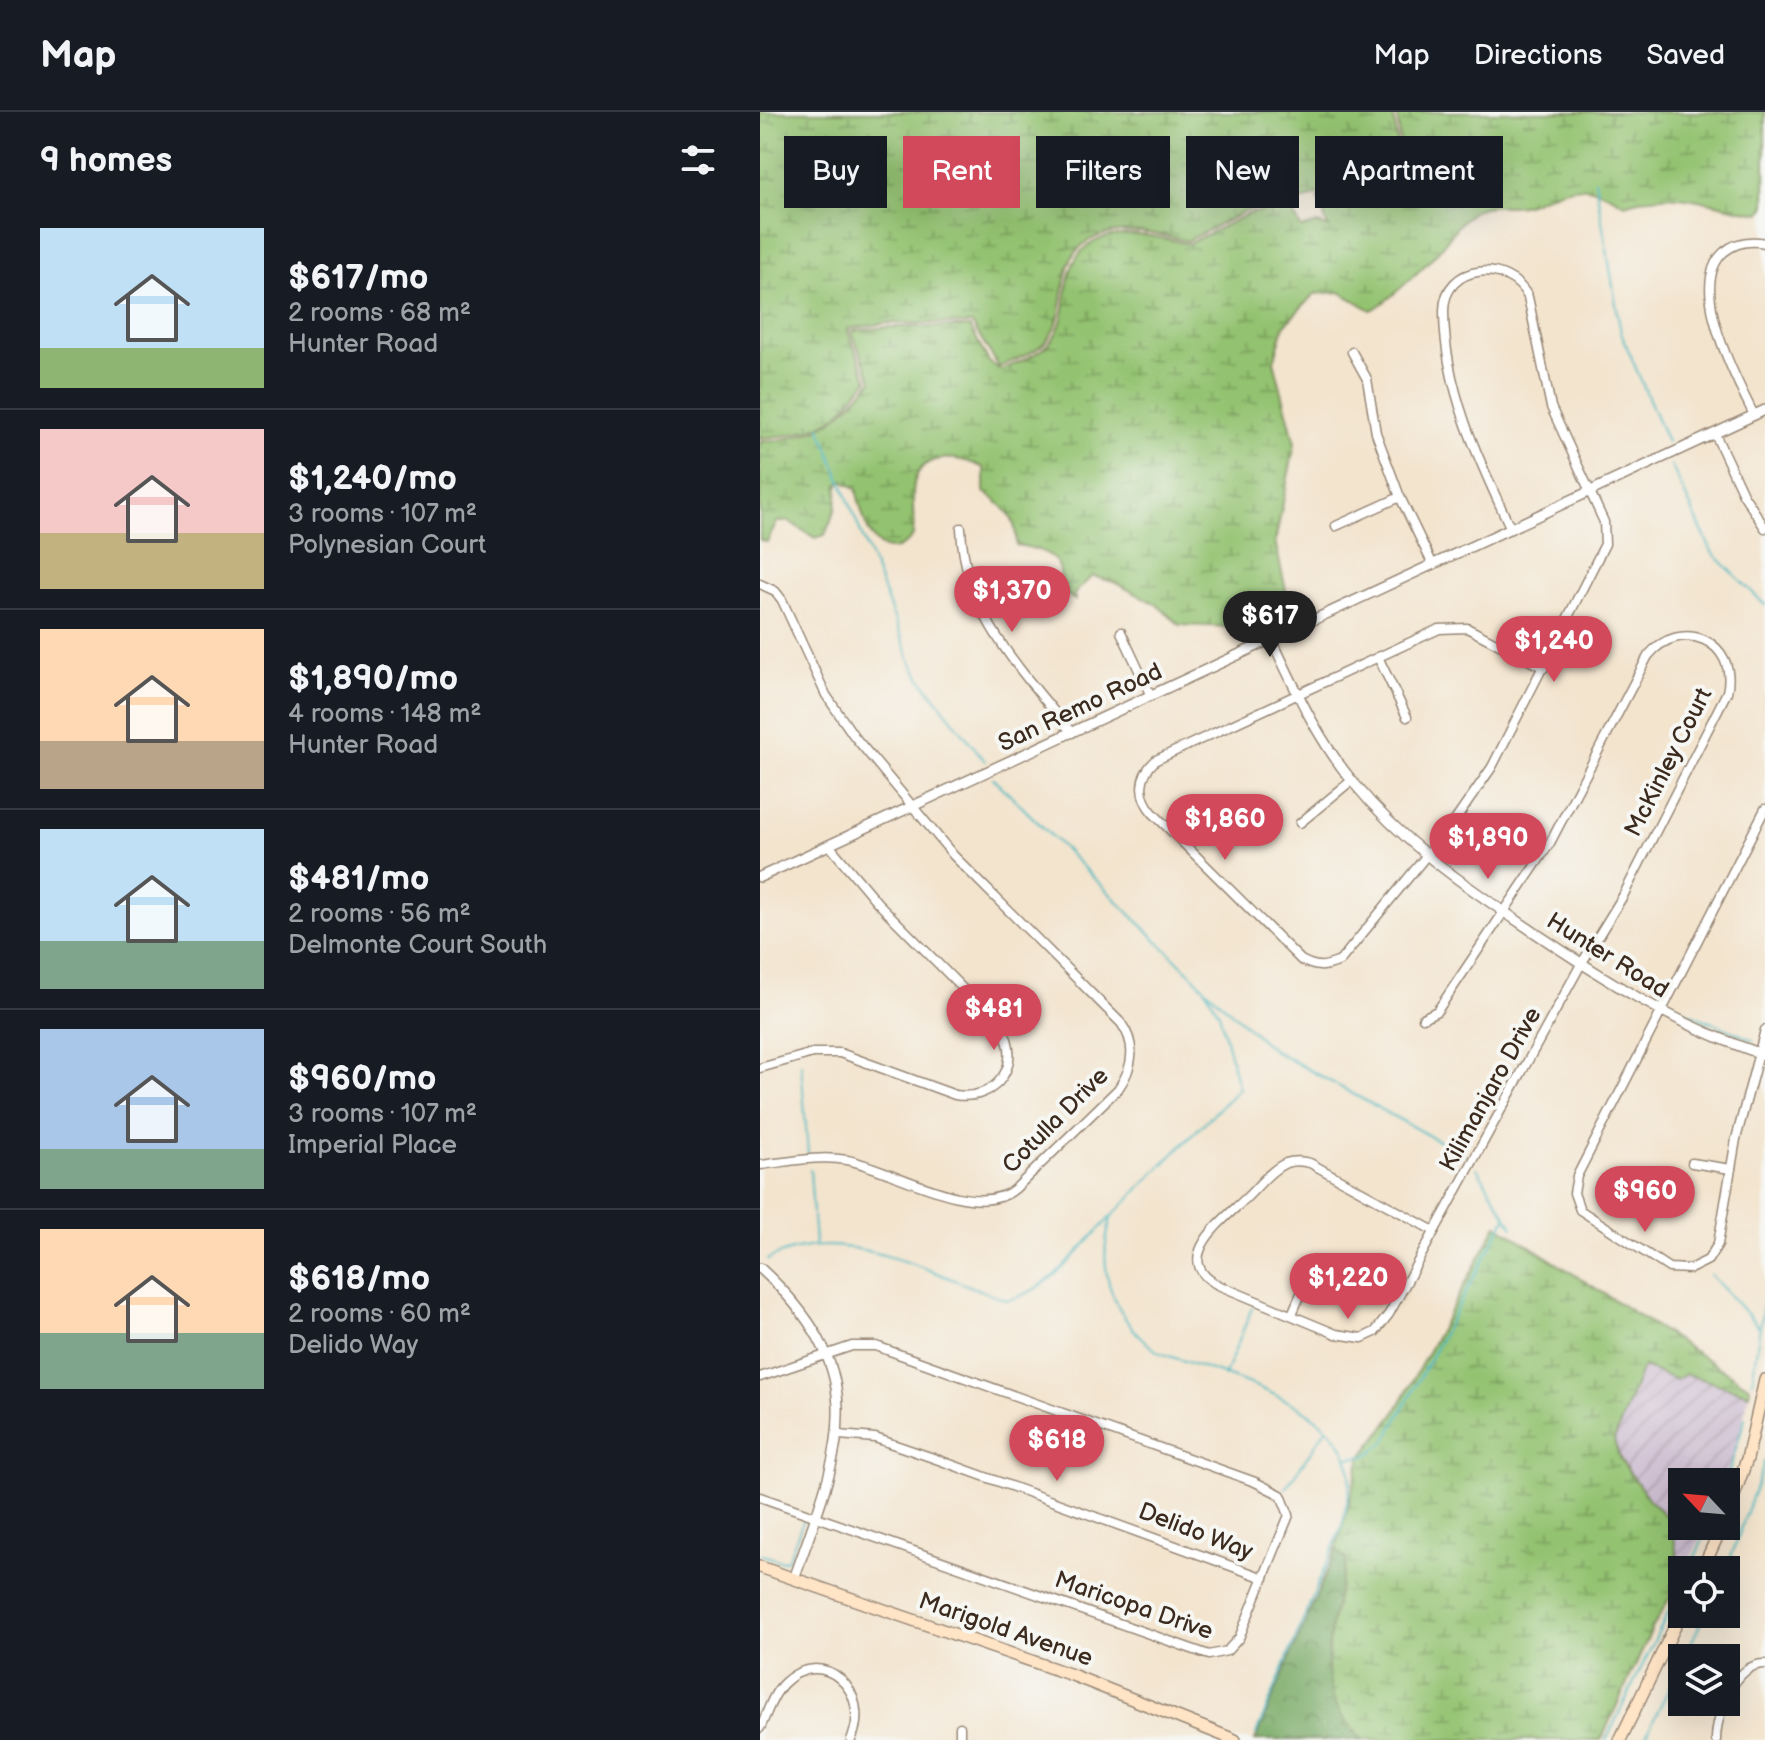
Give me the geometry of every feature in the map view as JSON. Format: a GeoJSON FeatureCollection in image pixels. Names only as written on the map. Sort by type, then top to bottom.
{"type":"FeatureCollection","features":[{"type":"Feature","properties":{"kind":"main road"},"geometry":{"type":"LineString","coordinates":[[1740,1479],[1765,1380]]}},
{"type":"Feature","properties":{"kind":"main road","name":"Marigold Avenue"},"geometry":{"type":"LineString","coordinates":[[760,1567],[1072,1675],[1235,1740]]}},
{"type":"Feature","properties":{"kind":"main road"},"geometry":{"type":"LineString","coordinates":[[1620,1740],[1674,1628]]}},
{"type":"Feature","properties":{"kind":"street"},"geometry":{"type":"LineString","coordinates":[[1754,415],[1719,333],[1710,281],[1716,263],[1729,248],[1748,242],[1765,243]]}},
{"type":"Feature","properties":{"kind":"street"},"geometry":{"type":"LineString","coordinates":[[1511,529],[1468,433],[1453,373],[1444,306],[1452,287],[1469,274],[1483,270],[1501,272],[1519,283],[1526,292],[1551,407],[1604,522],[1605,544],[1544,668],[1492,767],[1425,857],[1340,961],[1325,967],[1313,966],[1286,945],[1147,807],[1141,786],[1147,769],[1156,760],[1425,634],[1456,626],[1544,668]]}},
{"type":"Feature","properties":{"kind":"street"},"geometry":{"type":"LineString","coordinates":[[1352,352],[1367,379],[1376,433],[1400,497],[1433,565]]}},
{"type":"Feature","properties":{"kind":"street","name":"San Remo Road"},"geometry":{"type":"LineString","coordinates":[[760,877],[1765,410]]}},
{"type":"Feature","properties":{"kind":"street"},"geometry":{"type":"LineString","coordinates":[[1715,434],[1743,494],[1765,528]]}},
{"type":"Feature","properties":{"kind":"street"},"geometry":{"type":"LineString","coordinates":[[1336,526],[1400,497]]}},
{"type":"Feature","properties":{"kind":"street"},"geometry":{"type":"LineString","coordinates":[[961,528],[962,555],[993,635],[1072,733]]}},
{"type":"Feature","properties":{"kind":"street"},"geometry":{"type":"LineString","coordinates":[[760,584],[775,591],[782,600],[835,710],[912,807]]}},
{"type":"Feature","properties":{"kind":"street"},"geometry":{"type":"LineString","coordinates":[[1121,632],[1151,696]]}},
{"type":"Feature","properties":{"kind":"street","name":"McKinley Court"},"geometry":{"type":"LineString","coordinates":[[1423,1018],[1437,1011],[1550,843],[1648,656],[1672,637],[1694,636],[1710,643],[1726,664],[1727,692],[1623,896],[1580,966]]}},
{"type":"Feature","properties":{"kind":"street","name":"Hunter Road"},"geometry":{"type":"LineString","coordinates":[[1272,640],[1315,727],[1351,781],[1425,857],[1580,966],[1661,1012],[1761,1054]]}},
{"type":"Feature","properties":{"kind":"street"},"geometry":{"type":"LineString","coordinates":[[1378,657],[1407,717]]}},
{"type":"Feature","properties":{"kind":"street"},"geometry":{"type":"LineString","coordinates":[[1300,823],[1351,781]]}},
{"type":"Feature","properties":{"kind":"street","name":"Cotulla Drive"},"geometry":{"type":"LineString","coordinates":[[760,1165],[845,1160],[972,1201],[993,1202],[1016,1188],[1118,1089],[1129,1072],[1131,1045],[1121,1023],[954,856],[912,807]]}},
{"type":"Feature","properties":{"kind":"street"},"geometry":{"type":"LineString","coordinates":[[1765,809],[1577,1176],[1574,1188],[1576,1204],[1591,1218],[1666,1266],[1690,1269],[1708,1260],[1718,1244],[1731,1169],[1765,1030]]}},
{"type":"Feature","properties":{"kind":"street"},"geometry":{"type":"LineString","coordinates":[[760,1068],[813,1053],[840,1053],[948,1093],[970,1097],[996,1085],[1009,1064],[1008,1041],[1001,1027],[877,902],[829,845]]}},
{"type":"Feature","properties":{"kind":"street","name":"Kilimanjaro Drive"},"geometry":{"type":"LineString","coordinates":[[1434,1231],[1310,1163],[1298,1161],[1284,1164],[1211,1232],[1202,1244],[1199,1260],[1210,1281],[1348,1337],[1362,1338],[1375,1332],[1389,1314],[1580,966]]}},
{"type":"Feature","properties":{"kind":"street"},"geometry":{"type":"LineString","coordinates":[[1692,1163],[1731,1169]]}},
{"type":"Feature","properties":{"kind":"street"},"geometry":{"type":"LineString","coordinates":[[760,1268],[801,1308],[827,1355],[838,1398],[839,1435],[816,1517],[794,1579]]}},
{"type":"Feature","properties":{"kind":"street"},"geometry":{"type":"LineString","coordinates":[[1292,1314],[1310,1273]]}},
{"type":"Feature","properties":{"kind":"street","name":"Maricopa Drive"},"geometry":{"type":"LineString","coordinates":[[760,1497],[1209,1655],[1227,1651],[1236,1642],[1289,1515],[1285,1501],[1271,1488],[1121,1431],[881,1348],[859,1344],[827,1355]]}},
{"type":"Feature","properties":{"kind":"street"},"geometry":{"type":"LineString","coordinates":[[760,1377],[827,1355]]}},
{"type":"Feature","properties":{"kind":"street","name":"Delido Way"},"geometry":{"type":"LineString","coordinates":[[839,1435],[875,1438],[1264,1578]]}},
{"type":"Feature","properties":{"kind":"street"},"geometry":{"type":"LineString","coordinates":[[1716,1740],[1721,1714],[1739,1677],[1753,1665],[1765,1664]]}},
{"type":"Feature","properties":{"kind":"street"},"geometry":{"type":"LineString","coordinates":[[760,1728],[785,1682],[799,1673],[818,1670],[841,1679],[854,1695],[858,1713],[851,1740]]}},
{"type":"Feature","properties":{"kind":"street"},"geometry":{"type":"LineString","coordinates":[[960,1727],[960,1740]]}},
{"type":"Feature","properties":{"kind":"shaded area"},"geometry":{"type":"Polygon","coordinates":[[[1644,1367],[1676,1379],[1686,1374],[1749,1394],[1728,1468],[1668,1468],[1668,1518],[1651,1502],[1620,1459],[1614,1440],[1619,1419],[1644,1367]]]}},
{"type":"Feature","properties":{"kind":"shaded area"},"geometry":{"type":"Polygon","coordinates":[[[1674,1540],[1699,1540],[1692,1556],[1677,1556],[1674,1540]]]}},
{"type":"Feature","properties":{"kind":"green space"},"geometry":{"type":"Polygon","coordinates":[[[760,112],[1393,112],[1396,136],[1315,136],[1315,196],[1299,201],[1299,136],[1186,136],[1186,208],[1262,208],[1246,211],[1187,241],[1153,234],[1116,232],[1084,244],[1073,256],[1066,275],[1059,317],[1052,333],[1037,349],[999,367],[972,324],[887,323],[847,329],[868,380],[839,413],[819,426],[784,436],[760,438],[760,112]]]}},
{"type":"Feature","properties":{"kind":"green space"},"geometry":{"type":"Polygon","coordinates":[[[1397,112],[1765,112],[1765,208],[1760,213],[1678,197],[1624,204],[1589,188],[1568,189],[1525,204],[1503,206],[1503,136],[1399,136],[1397,112]]]}},
{"type":"Feature","properties":{"kind":"green space"},"geometry":{"type":"Polygon","coordinates":[[[1284,208],[1291,208],[1301,228],[1317,224],[1328,227],[1321,208],[1481,208],[1461,222],[1416,274],[1377,307],[1371,310],[1340,292],[1314,294],[1284,326],[1274,361],[1295,443],[1275,542],[1286,590],[1283,615],[1262,628],[1180,625],[1156,604],[1114,582],[1092,576],[1074,594],[1075,600],[1062,586],[1060,570],[1050,556],[1016,545],[1015,527],[1009,514],[984,492],[984,468],[954,459],[933,461],[918,473],[913,490],[913,536],[897,548],[887,549],[879,545],[863,517],[856,488],[843,481],[838,485],[836,508],[825,535],[815,538],[788,521],[777,522],[767,542],[760,540],[760,442],[797,436],[824,425],[848,407],[872,380],[851,331],[888,327],[970,327],[989,362],[1001,370],[1049,343],[1059,327],[1070,273],[1078,256],[1089,245],[1104,238],[1137,235],[1188,244],[1248,214],[1284,208]]]}},
{"type":"Feature","properties":{"kind":"green space"},"geometry":{"type":"Polygon","coordinates":[[[1497,1225],[1750,1387],[1749,1394],[1686,1374],[1676,1380],[1644,1367],[1641,1370],[1614,1440],[1620,1459],[1651,1502],[1668,1518],[1668,1540],[1674,1540],[1677,1556],[1668,1556],[1668,1601],[1601,1740],[1364,1740],[1346,1722],[1335,1701],[1329,1679],[1330,1631],[1347,1560],[1336,1549],[1361,1458],[1395,1413],[1497,1225]]]}},
{"type":"Feature","properties":{"kind":"green space"},"geometry":{"type":"Polygon","coordinates":[[[1336,1549],[1347,1560],[1341,1583],[1357,1735],[1364,1740],[1255,1740],[1336,1549]]]}},
{"type":"Feature","properties":{"kind":"waterway"},"geometry":{"type":"LineString","coordinates":[[1595,180],[1621,333],[1667,442]]}},
{"type":"Feature","properties":{"kind":"waterway"},"geometry":{"type":"LineString","coordinates":[[820,427],[911,662],[985,761]]}},
{"type":"Feature","properties":{"kind":"waterway"},"geometry":{"type":"LineString","coordinates":[[1671,465],[1712,552],[1765,605]]}},
{"type":"Feature","properties":{"kind":"waterway"},"geometry":{"type":"LineString","coordinates":[[993,778],[1203,986]]}},
{"type":"Feature","properties":{"kind":"waterway"},"geometry":{"type":"LineString","coordinates":[[767,1260],[795,1249],[825,1246],[856,1249],[919,1266],[1007,1300],[1038,1287],[1065,1266],[1239,1089],[1219,1013],[1204,987]]}},
{"type":"Feature","properties":{"kind":"waterway"},"geometry":{"type":"LineString","coordinates":[[1207,990],[1273,1050],[1464,1155]]}},
{"type":"Feature","properties":{"kind":"waterway"},"geometry":{"type":"LineString","coordinates":[[1672,1006],[1753,1040]]}},
{"type":"Feature","properties":{"kind":"waterway"},"geometry":{"type":"LineString","coordinates":[[801,1064],[808,1154]]}},
{"type":"Feature","properties":{"kind":"waterway"},"geometry":{"type":"LineString","coordinates":[[1477,1168],[1513,1227]]}},
{"type":"Feature","properties":{"kind":"waterway"},"geometry":{"type":"LineString","coordinates":[[810,1170],[815,1244]]}},
{"type":"Feature","properties":{"kind":"waterway"},"geometry":{"type":"LineString","coordinates":[[1348,1458],[1366,1456],[1385,1442],[1507,1216]]}},
{"type":"Feature","properties":{"kind":"waterway"},"geometry":{"type":"LineString","coordinates":[[1111,1219],[1105,1258],[1107,1276],[1120,1309],[1143,1339],[1158,1352],[1238,1380],[1297,1406],[1321,1423],[1339,1442],[1349,1464],[1350,1487],[1342,1526],[1256,1734]]}},
{"type":"Feature","properties":{"kind":"waterway"},"geometry":{"type":"LineString","coordinates":[[1710,1274],[1758,1326]]}},
{"type":"Feature","properties":{"kind":"waterway"},"geometry":{"type":"LineString","coordinates":[[1752,1382],[1765,1291]]}},
{"type":"Feature","properties":{"kind":"waterway"},"geometry":{"type":"LineString","coordinates":[[1224,1377],[1252,1308]]}},
{"type":"Feature","properties":{"kind":"waterway"},"geometry":{"type":"LineString","coordinates":[[1730,1468],[1745,1418]]}},
{"type":"Feature","properties":{"kind":"waterway"},"geometry":{"type":"LineString","coordinates":[[1286,1488],[1326,1429]]}},
{"type":"Feature","properties":{"kind":"waterway"},"geometry":{"type":"LineString","coordinates":[[1731,1556],[1765,1461]]}},
{"type":"Feature","properties":{"kind":"waterway"},"geometry":{"type":"LineString","coordinates":[[760,1554],[781,1561],[788,1559],[804,1519]]}},
{"type":"Feature","properties":{"kind":"waterway"},"geometry":{"type":"LineString","coordinates":[[1695,1556],[1703,1540]]}},
{"type":"Feature","properties":{"kind":"waterway"},"geometry":{"type":"LineString","coordinates":[[1606,1740],[1668,1613]]}},
{"type":"Feature","properties":{"kind":"waterway"},"geometry":{"type":"LineString","coordinates":[[1691,1644],[1698,1628]]}},
{"type":"Feature","properties":{"kind":"waterway"},"geometry":{"type":"LineString","coordinates":[[1644,1740],[1668,1690]]}}]}
